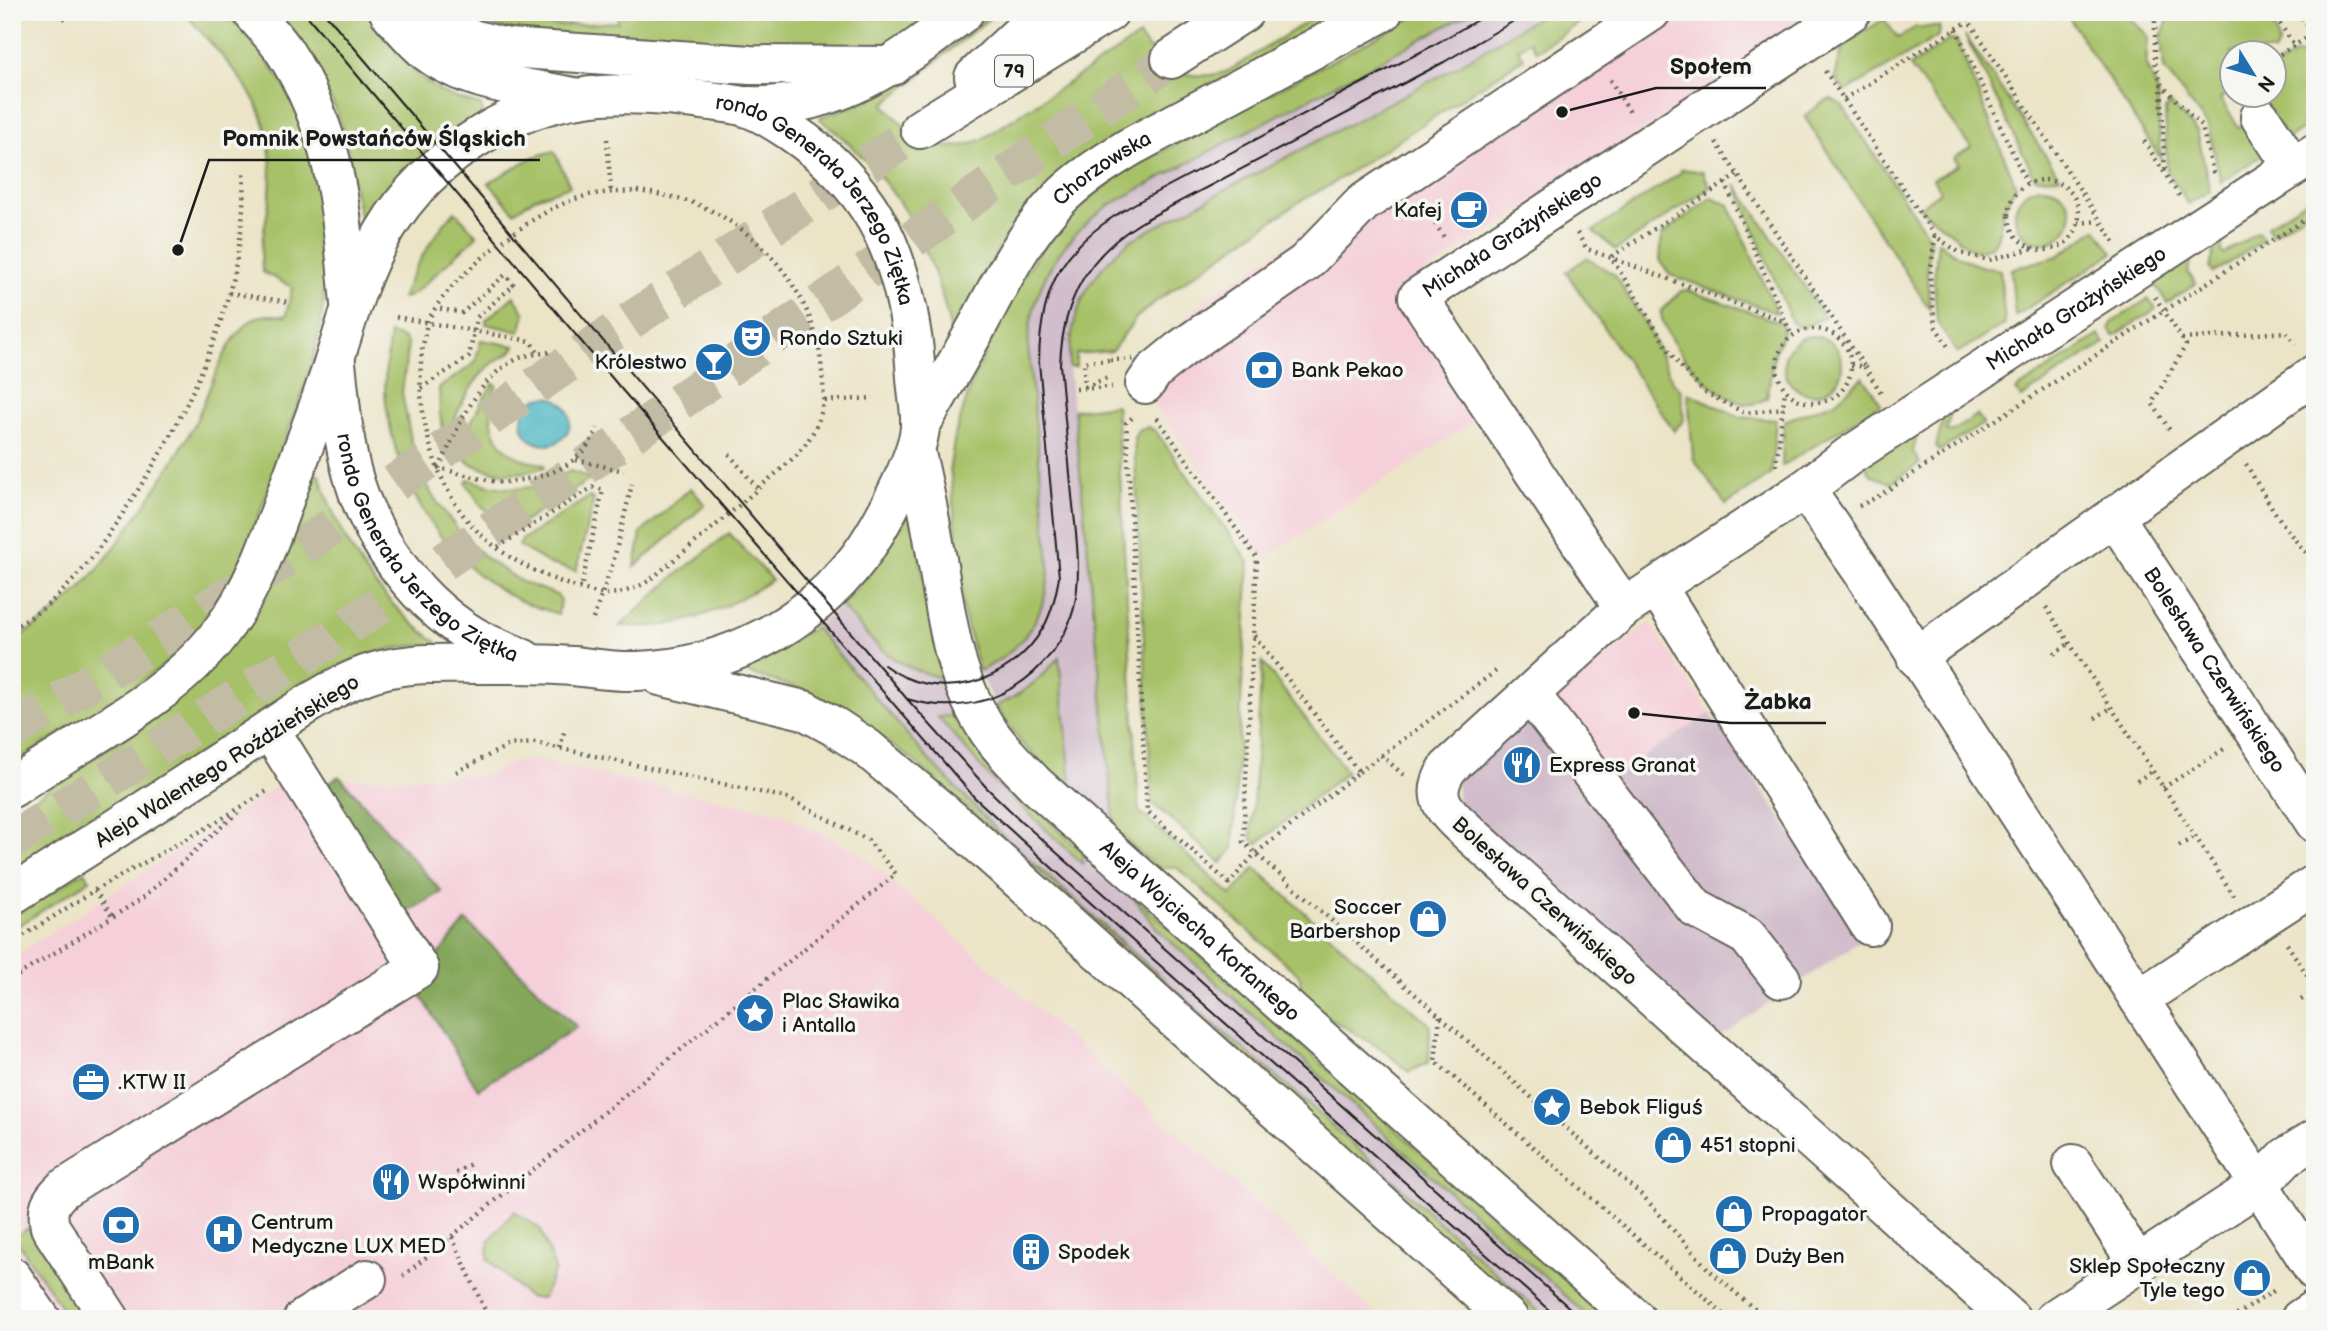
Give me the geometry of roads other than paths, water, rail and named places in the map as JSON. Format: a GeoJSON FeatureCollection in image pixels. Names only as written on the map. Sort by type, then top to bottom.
{"type":"FeatureCollection","features":[{"type":"Feature","properties":{"kind":"main road"},"geometry":{"type":"LineString","coordinates":[[252,12],[282,49],[304,87],[332,158],[340,196],[351,304]]}},
{"type":"Feature","properties":{"kind":"main road"},"geometry":{"type":"LineString","coordinates":[[389,12],[428,52],[456,69],[508,85],[578,99]]}},
{"type":"Feature","properties":{"kind":"main road"},"geometry":{"type":"LineString","coordinates":[[423,12],[448,30],[474,40],[508,48],[750,65],[892,66]]}},
{"type":"Feature","properties":{"kind":"main road"},"geometry":{"type":"LineString","coordinates":[[749,106],[774,107],[838,92],[892,66],[964,12]]}},
{"type":"Feature","properties":{"kind":"main road","name":"79"},"geometry":{"type":"LineString","coordinates":[[1043,12],[920,129],[1109,12]]}},
{"type":"Feature","properties":{"kind":"main road"},"geometry":{"type":"LineString","coordinates":[[1171,59],[1244,12]]}},
{"type":"Feature","properties":{"kind":"main road","name":"Chorzowska"},"geometry":{"type":"LineString","coordinates":[[918,438],[1008,267],[1032,231],[1057,201],[1092,170],[1130,147],[1383,12]]}},
{"type":"Feature","properties":{"kind":"main road"},"geometry":{"type":"LineString","coordinates":[[1143,382],[1181,348],[1305,264],[1357,208],[1651,12]]}},
{"type":"Feature","properties":{"kind":"main road","name":"Michała Grażyńskiego"},"geometry":{"type":"LineString","coordinates":[[1625,608],[1418,297],[1851,12]]}},
{"type":"Feature","properties":{"kind":"main road","name":"rondo Generała Jerzego Ziętka"},"geometry":{"type":"LineString","coordinates":[[630,94],[749,106],[806,142],[852,185],[878,223],[897,263],[912,336],[918,438],[870,543],[852,567],[811,609],[782,628],[748,647],[674,668],[634,672],[538,665],[484,642],[425,596],[391,557],[361,503],[350,466],[335,358],[351,304],[376,246],[391,220],[436,168],[495,126],[527,112],[578,99],[630,94]]}},
{"type":"Feature","properties":{"kind":"main road"},"geometry":{"type":"LineString","coordinates":[[2260,117],[2304,160]]}},
{"type":"Feature","properties":{"kind":"main road","name":"Michała Grażyńskiego"},"geometry":{"type":"LineString","coordinates":[[1790,483],[1849,456],[2304,160]]}},
{"type":"Feature","properties":{"kind":"main road"},"geometry":{"type":"LineString","coordinates":[[12,788],[170,683],[195,662],[218,637],[242,603],[263,558],[335,358]]}},
{"type":"Feature","properties":{"kind":"main road"},"geometry":{"type":"LineString","coordinates":[[1916,657],[2114,516],[2308,364]]}},
{"type":"Feature","properties":{"kind":"main road","name":"Aleja Wojciecha Korfantego"},"geometry":{"type":"LineString","coordinates":[[918,438],[954,652],[964,685],[983,721],[1007,755],[1085,829],[1636,1319]]}},
{"type":"Feature","properties":{"kind":"main road"},"geometry":{"type":"LineString","coordinates":[[1790,483],[1829,524],[1862,571],[2315,1271]]}},
{"type":"Feature","properties":{"kind":"main road","name":"Bolesława Czerwińskiego"},"geometry":{"type":"LineString","coordinates":[[1790,483],[1657,587],[1625,608],[1448,768],[1440,784],[1440,798],[1444,810],[2011,1319]]}},
{"type":"Feature","properties":{"kind":"main road","name":"Bolesława Czerwińskiego"},"geometry":{"type":"LineString","coordinates":[[2114,516],[2315,823]]}},
{"type":"Feature","properties":{"kind":"main road"},"geometry":{"type":"LineString","coordinates":[[1657,587],[1870,926]]}},
{"type":"Feature","properties":{"kind":"main road","name":"Aleja Walentego Roździeńskiego"},"geometry":{"type":"LineString","coordinates":[[12,895],[344,684],[396,666],[432,663],[538,665]]}},
{"type":"Feature","properties":{"kind":"main road"},"geometry":{"type":"LineString","coordinates":[[634,672],[691,682],[804,710],[867,748],[1011,872],[1509,1319]]}},
{"type":"Feature","properties":{"kind":"main road"},"geometry":{"type":"LineString","coordinates":[[1531,695],[1695,908],[1747,936],[1781,979]]}},
{"type":"Feature","properties":{"kind":"main road"},"geometry":{"type":"LineString","coordinates":[[110,1319],[50,1227],[47,1213],[51,1200],[63,1189],[419,968],[270,730]]}},
{"type":"Feature","properties":{"kind":"main road"},"geometry":{"type":"LineString","coordinates":[[2139,999],[2315,884]]}},
{"type":"Feature","properties":{"kind":"main road"},"geometry":{"type":"LineString","coordinates":[[2053,1319],[2259,1185],[2287,1157],[2315,1139]]}},
{"type":"Feature","properties":{"kind":"main road"},"geometry":{"type":"LineString","coordinates":[[2073,1164],[2138,1264]]}},
{"type":"Feature","properties":{"kind":"main road"},"geometry":{"type":"LineString","coordinates":[[12,1276],[41,1319]]}},
{"type":"Feature","properties":{"kind":"main road"},"geometry":{"type":"LineString","coordinates":[[303,1319],[367,1279]]}},
{"type":"Feature","properties":{"kind":"main road"},"geometry":{"type":"LineString","coordinates":[[2300,1319],[2315,1309]]}},
{"type":"Feature","properties":{"kind":"water"},"geometry":{"type":"Polygon","coordinates":[[[546,397],[563,404],[570,421],[563,438],[546,445],[529,438],[522,421],[529,404],[546,397]]]}},
{"type":"Feature","properties":{"kind":"tunnel"},"geometry":{"type":"LineString","coordinates":[[12,840],[319,646],[665,412],[1171,59]]}},
{"type":"Feature","properties":{"kind":"tunnel"},"geometry":{"type":"LineString","coordinates":[[12,731],[278,564],[606,337],[920,129]]}},
{"type":"Feature","properties":{"kind":"tram line"},"geometry":{"type":"LineString","coordinates":[[304,12],[623,391],[974,797],[1559,1319]]}},
{"type":"Feature","properties":{"kind":"tram line"},"geometry":{"type":"LineString","coordinates":[[324,12],[907,699],[987,788],[1582,1319]]}},
{"type":"Feature","properties":{"kind":"tram line"},"geometry":{"type":"LineString","coordinates":[[884,665],[905,677],[927,684],[949,686],[971,682],[993,675],[1012,663],[1029,647],[1046,622],[1059,577],[1039,362],[1041,334],[1052,286],[1075,249],[1091,233],[1136,203],[1491,12]]}},
{"type":"Feature","properties":{"kind":"tram line"},"geometry":{"type":"LineString","coordinates":[[907,699],[934,705],[962,705],[1002,694],[1024,680],[1043,663],[1059,643],[1070,620],[1078,581],[1078,552],[1060,364],[1062,340],[1073,298],[1094,263],[1125,233],[1145,220],[1444,62],[1529,12]]}},
{"type":"Feature","properties":{"kind":"place","name":"Społem"},"geometry":{"type":"Point","coordinates":[1562,112]}},
{"type":"Feature","properties":{"kind":"place","name":"Kafej"},"geometry":{"type":"Point","coordinates":[1469,210]}},
{"type":"Feature","properties":{"kind":"place","name":"Pomnik Powstańców Śląskich"},"geometry":{"type":"Point","coordinates":[178,250]}},
{"type":"Feature","properties":{"kind":"place","name":"Rondo Sztuki"},"geometry":{"type":"Point","coordinates":[752,338]}},
{"type":"Feature","properties":{"kind":"place","name":"Królestwo"},"geometry":{"type":"Point","coordinates":[714,362]}},
{"type":"Feature","properties":{"kind":"place","name":"Bank Pekao"},"geometry":{"type":"Point","coordinates":[1264,370]}},
{"type":"Feature","properties":{"kind":"place","name":"Żabka"},"geometry":{"type":"Point","coordinates":[1634,713]}},
{"type":"Feature","properties":{"kind":"place","name":"Express Granat"},"geometry":{"type":"Point","coordinates":[1522,765]}},
{"type":"Feature","properties":{"kind":"place","name":"Soccer Barbershop"},"geometry":{"type":"Point","coordinates":[1428,919]}},
{"type":"Feature","properties":{"kind":"place","name":"Plac Sławika i Antalla"},"geometry":{"type":"Point","coordinates":[755,1013]}},
{"type":"Feature","properties":{"kind":"place","name":".KTW II"},"geometry":{"type":"Point","coordinates":[91,1082]}},
{"type":"Feature","properties":{"kind":"place","name":"Bebok Fliguś"},"geometry":{"type":"Point","coordinates":[1552,1107]}},
{"type":"Feature","properties":{"kind":"place","name":"451 stopni"},"geometry":{"type":"Point","coordinates":[1673,1145]}},
{"type":"Feature","properties":{"kind":"place","name":"Współwinni"},"geometry":{"type":"Point","coordinates":[391,1182]}},
{"type":"Feature","properties":{"kind":"place","name":"Propagator"},"geometry":{"type":"Point","coordinates":[1734,1214]}},
{"type":"Feature","properties":{"kind":"place","name":"mBank"},"geometry":{"type":"Point","coordinates":[121,1225]}},
{"type":"Feature","properties":{"kind":"place","name":"Centrum Medyczne LUX MED"},"geometry":{"type":"Point","coordinates":[224,1234]}},
{"type":"Feature","properties":{"kind":"place","name":"Spodek"},"geometry":{"type":"Point","coordinates":[1031,1252]}},
{"type":"Feature","properties":{"kind":"place","name":"Duży Ben"},"geometry":{"type":"Point","coordinates":[1728,1256]}},
{"type":"Feature","properties":{"kind":"place","name":"Sklep Społeczny Tyle tego"},"geometry":{"type":"Point","coordinates":[2252,1278]}}]}
